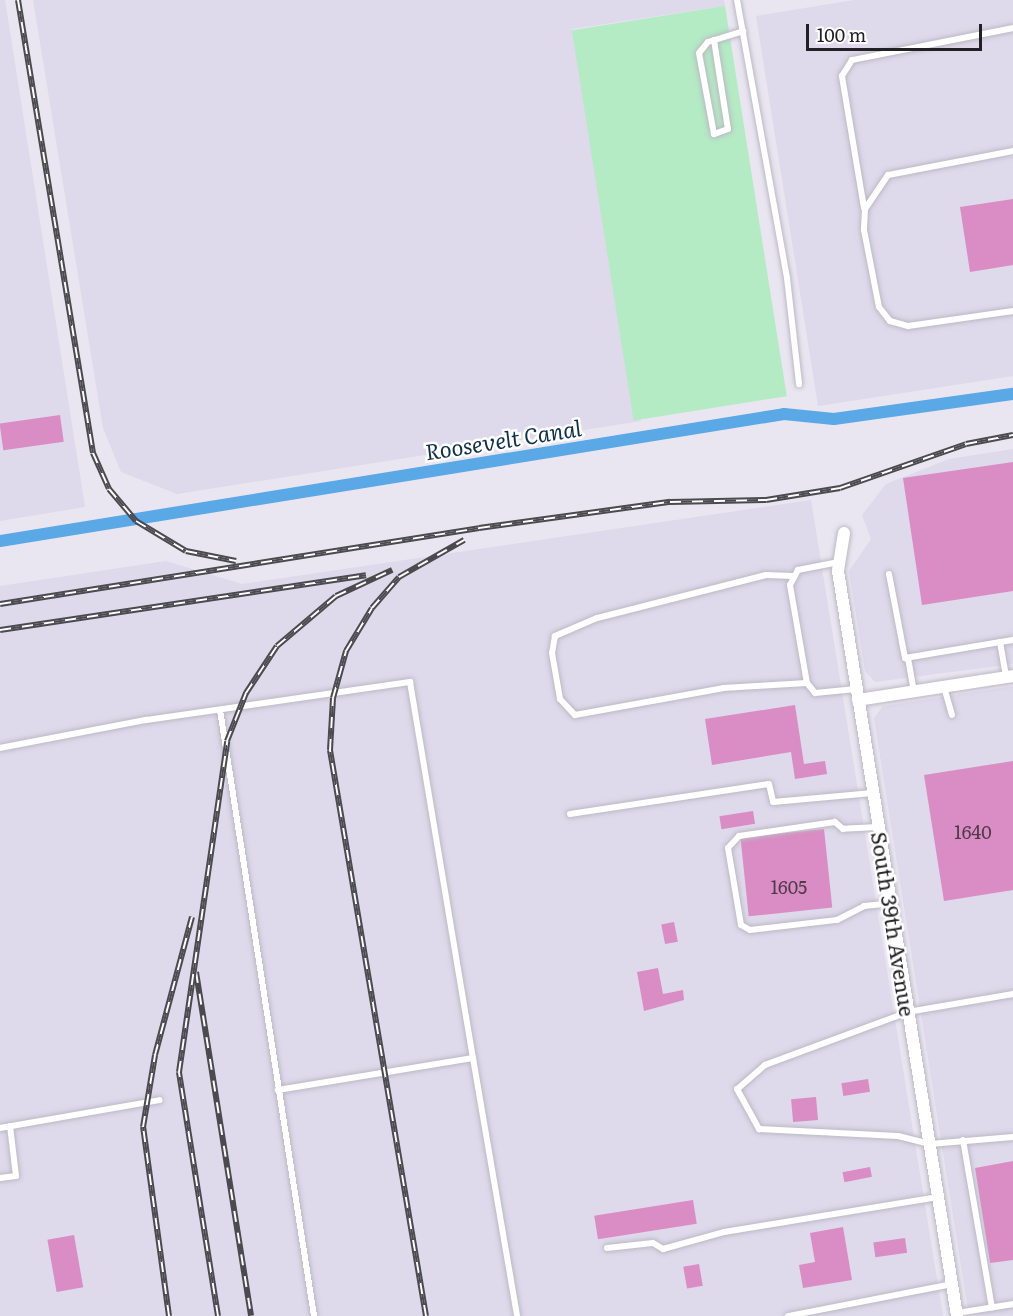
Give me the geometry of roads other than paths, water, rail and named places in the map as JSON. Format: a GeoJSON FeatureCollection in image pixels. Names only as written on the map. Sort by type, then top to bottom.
{"type":"FeatureCollection","features":[{"type":"Feature","properties":{"kind":"street","name":"South 39th Avenue"},"geometry":{"type":"LineString","coordinates":[[844,533],[839,562],[857,694],[957,1315]]}},
{"type":"Feature","properties":{"kind":"street"},"geometry":{"type":"LineString","coordinates":[[857,694],[914,691],[1010,677]]}},
{"type":"Feature","properties":{"kind":"lane"},"geometry":{"type":"LineString","coordinates":[[737,0],[787,278],[800,384]]}},
{"type":"Feature","properties":{"kind":"lane"},"geometry":{"type":"LineString","coordinates":[[1013,28],[852,60],[842,76],[864,209],[870,270],[879,307],[890,321],[908,326],[1013,311]]}},
{"type":"Feature","properties":{"kind":"lane"},"geometry":{"type":"LineString","coordinates":[[714,40],[728,129],[714,134],[699,53],[714,40],[743,31]]}},
{"type":"Feature","properties":{"kind":"lane"},"geometry":{"type":"LineString","coordinates":[[864,209],[888,175],[1013,151]]}},
{"type":"Feature","properties":{"kind":"lane"},"geometry":{"type":"LineString","coordinates":[[839,562],[798,570],[793,576],[807,683],[815,693],[857,694]]}},
{"type":"Feature","properties":{"kind":"lane"},"geometry":{"type":"LineString","coordinates":[[889,574],[914,691]]}},
{"type":"Feature","properties":{"kind":"lane"},"geometry":{"type":"LineString","coordinates":[[793,576],[766,575],[597,618],[555,636],[552,653],[560,699],[575,715],[723,688],[807,683]]}},
{"type":"Feature","properties":{"kind":"lane"},"geometry":{"type":"LineString","coordinates":[[908,658],[1013,639]]}},
{"type":"Feature","properties":{"kind":"lane"},"geometry":{"type":"LineString","coordinates":[[1000,642],[1010,677]]}},
{"type":"Feature","properties":{"kind":"lane"},"geometry":{"type":"LineString","coordinates":[[0,748],[220,710],[410,682],[517,1316]]}},
{"type":"Feature","properties":{"kind":"lane"},"geometry":{"type":"LineString","coordinates":[[944,687],[951,715]]}},
{"type":"Feature","properties":{"kind":"lane"},"geometry":{"type":"LineString","coordinates":[[220,710],[314,1316]]}},
{"type":"Feature","properties":{"kind":"lane"},"geometry":{"type":"LineString","coordinates":[[570,814],[769,784],[773,802],[873,793]]}},
{"type":"Feature","properties":{"kind":"lane"},"geometry":{"type":"LineString","coordinates":[[878,828],[843,830],[835,822],[739,836],[728,848],[741,925],[750,930],[837,920],[864,906],[891,903]]}},
{"type":"Feature","properties":{"kind":"lane"},"geometry":{"type":"LineString","coordinates":[[1013,994],[908,1012],[765,1065],[737,1089],[759,1129],[898,1136],[930,1144],[1013,1137]]}},
{"type":"Feature","properties":{"kind":"lane"},"geometry":{"type":"LineString","coordinates":[[278,1090],[473,1058]]}},
{"type":"Feature","properties":{"kind":"lane"},"geometry":{"type":"LineString","coordinates":[[0,1128],[160,1100]]}},
{"type":"Feature","properties":{"kind":"lane"},"geometry":{"type":"LineString","coordinates":[[0,1178],[16,1176],[10,1126]]}},
{"type":"Feature","properties":{"kind":"lane"},"geometry":{"type":"LineString","coordinates":[[963,1140],[992,1308]]}},
{"type":"Feature","properties":{"kind":"lane"},"geometry":{"type":"LineString","coordinates":[[607,1248],[653,1243],[663,1249],[724,1232],[938,1197]]}},
{"type":"Feature","properties":{"kind":"lane"},"geometry":{"type":"LineString","coordinates":[[788,1316],[952,1284]]}},
{"type":"Feature","properties":{"kind":"lane"},"geometry":{"type":"LineString","coordinates":[[957,1315],[1013,1304]]}},
{"type":"Feature","properties":{"kind":"waterway","name":"Roosevelt Canal"},"geometry":{"type":"LineString","coordinates":[[0,541],[784,414],[834,419],[1013,394]]}},
{"type":"Feature","properties":{"kind":"railway"},"geometry":{"type":"LineString","coordinates":[[18,0],[93,453],[109,489],[136,521],[186,551],[236,561]]}},
{"type":"Feature","properties":{"kind":"railway"},"geometry":{"type":"LineString","coordinates":[[0,604],[479,528],[670,502],[766,500],[840,488],[966,444],[1013,435]]}},
{"type":"Feature","properties":{"kind":"railway"},"geometry":{"type":"LineString","coordinates":[[426,1316],[330,750],[333,698],[346,651],[372,608],[399,577],[464,540]]}},
{"type":"Feature","properties":{"kind":"railway"},"geometry":{"type":"LineString","coordinates":[[218,1316],[179,1072],[227,741],[246,693],[277,646],[336,596],[392,570]]}},
{"type":"Feature","properties":{"kind":"railway"},"geometry":{"type":"LineString","coordinates":[[0,630],[366,575]]}},
{"type":"Feature","properties":{"kind":"railway"},"geometry":{"type":"LineString","coordinates":[[169,1316],[143,1127],[155,1055],[192,917]]}},
{"type":"Feature","properties":{"kind":"railway"},"geometry":{"type":"LineString","coordinates":[[196,972],[251,1316]]}}]}
